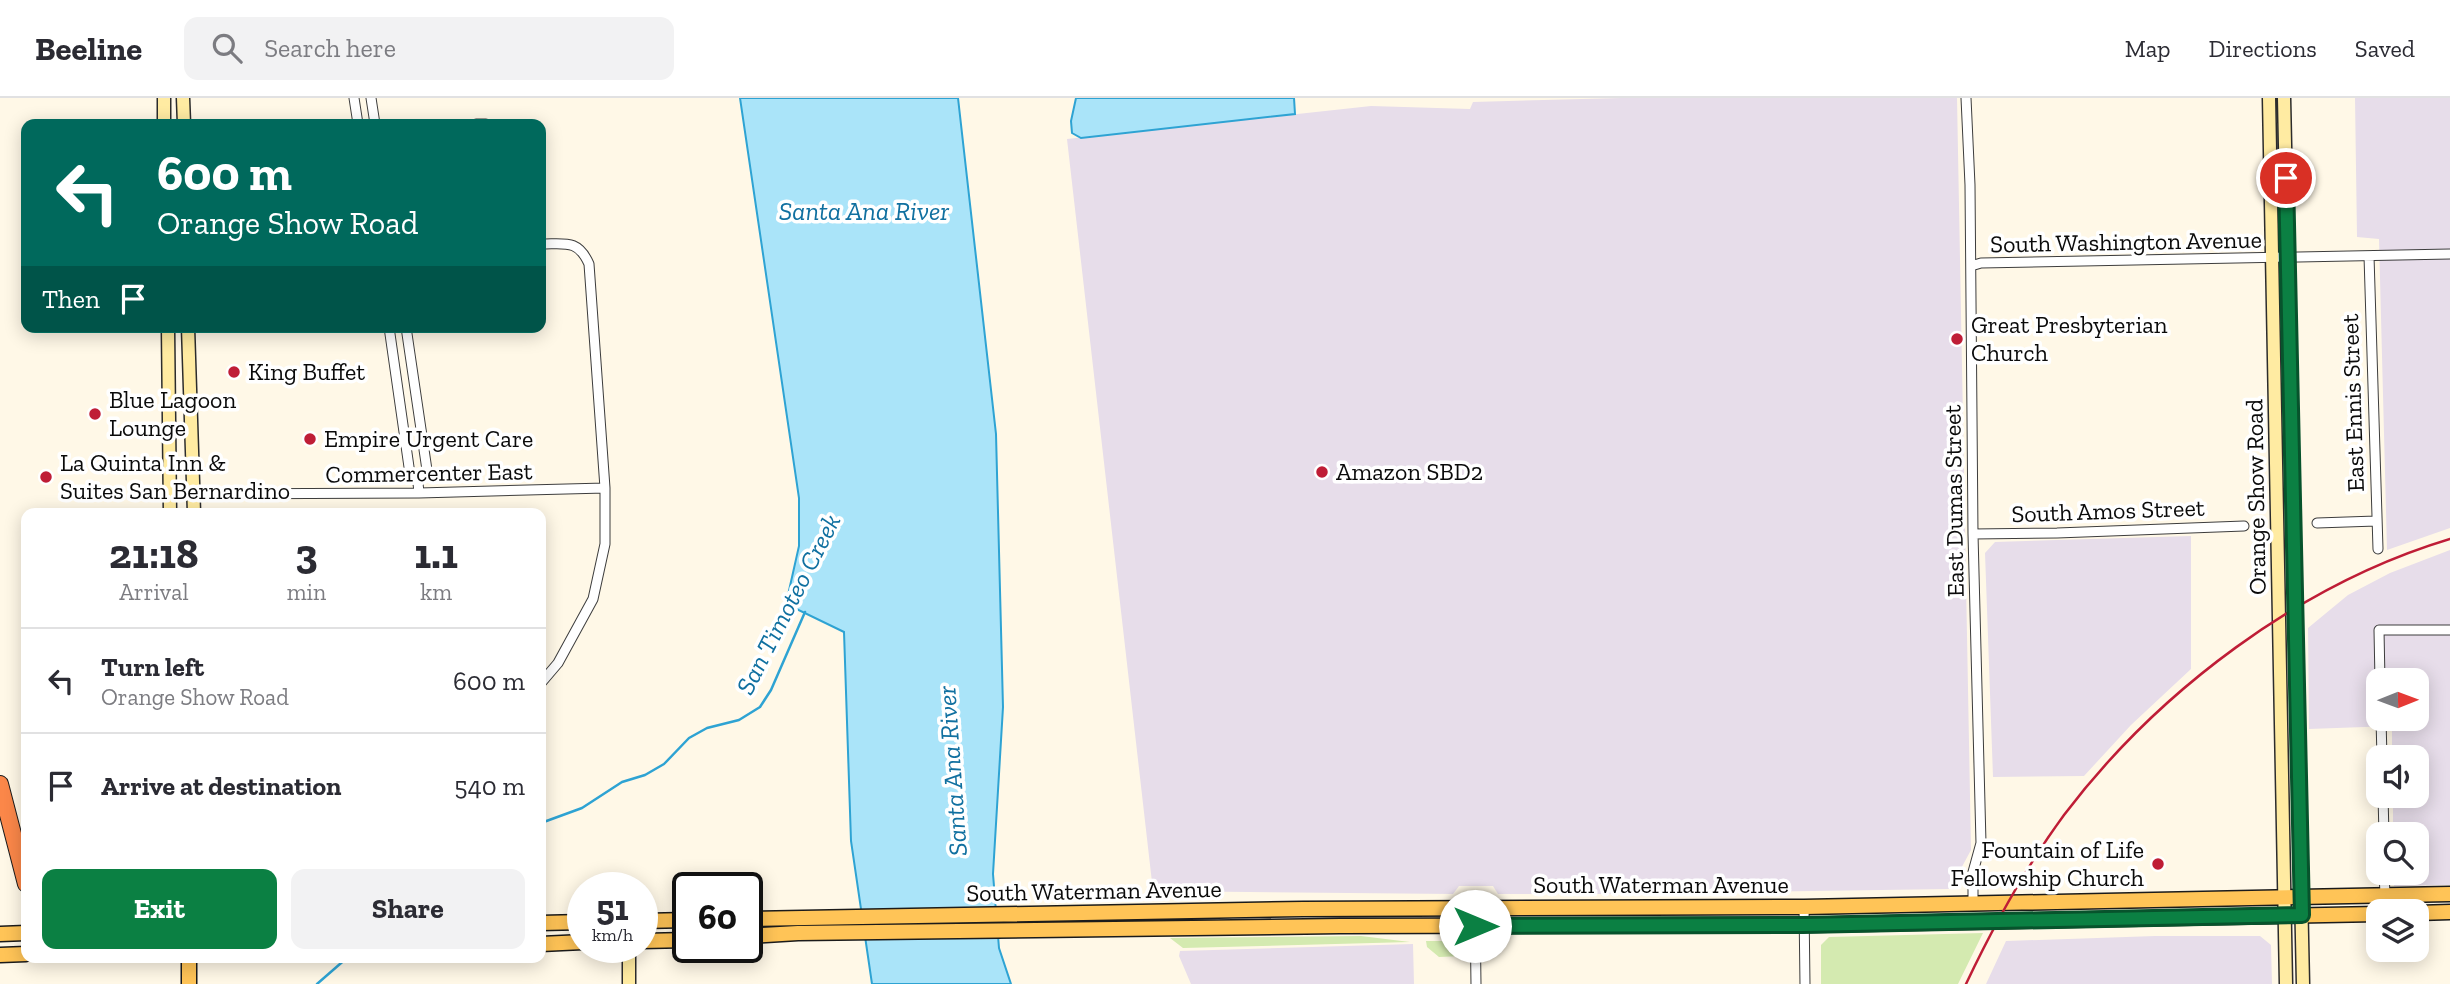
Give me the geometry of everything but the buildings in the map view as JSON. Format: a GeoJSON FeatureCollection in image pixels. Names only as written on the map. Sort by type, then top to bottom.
{"type":"FeatureCollection","features":[{"type":"Feature","properties":{"kind":"highway"},"geometry":{"type":"LineString","coordinates":[[0,785],[21,865]]}},
{"type":"Feature","properties":{"kind":"main road"},"geometry":{"type":"LineString","coordinates":[[164,98],[164,119]]}},
{"type":"Feature","properties":{"kind":"main road"},"geometry":{"type":"LineString","coordinates":[[183,98],[184,119]]}},
{"type":"Feature","properties":{"kind":"main road","name":"Orange Show Road"},"geometry":{"type":"LineString","coordinates":[[2269,98],[2286,984]]}},
{"type":"Feature","properties":{"kind":"main road","name":"Orange Show Road"},"geometry":{"type":"LineString","coordinates":[[2284,98],[2303,984]]}},
{"type":"Feature","properties":{"kind":"main road"},"geometry":{"type":"LineString","coordinates":[[168,333],[170,508]]}},
{"type":"Feature","properties":{"kind":"main road"},"geometry":{"type":"LineString","coordinates":[[188,333],[194,508]]}},
{"type":"Feature","properties":{"kind":"main road","name":"South Waterman Avenue"},"geometry":{"type":"LineString","coordinates":[[1123,920],[1303,909],[1804,907],[2450,894]]}},
{"type":"Feature","properties":{"kind":"main road"},"geometry":{"type":"LineString","coordinates":[[2429,913],[2450,912]]}},
{"type":"Feature","properties":{"kind":"main road","name":"South Waterman Avenue"},"geometry":{"type":"LineString","coordinates":[[763,920],[848,925],[1123,920],[1475,926],[1803,925],[2366,914]]}},
{"type":"Feature","properties":{"kind":"main road"},"geometry":{"type":"LineString","coordinates":[[546,923],[567,922]]}},
{"type":"Feature","properties":{"kind":"main road","name":"South Waterman Avenue"},"geometry":{"type":"LineString","coordinates":[[763,934],[848,925]]}},
{"type":"Feature","properties":{"kind":"main road"},"geometry":{"type":"LineString","coordinates":[[0,934],[21,933]]}},
{"type":"Feature","properties":{"kind":"main road"},"geometry":{"type":"LineString","coordinates":[[546,944],[567,943]]}},
{"type":"Feature","properties":{"kind":"main road"},"geometry":{"type":"LineString","coordinates":[[0,954],[21,954]]}},
{"type":"Feature","properties":{"kind":"main road"},"geometry":{"type":"LineString","coordinates":[[189,963],[189,984]]}},
{"type":"Feature","properties":{"kind":"main road"},"geometry":{"type":"LineString","coordinates":[[629,963],[629,984]]}},
{"type":"Feature","properties":{"kind":"street"},"geometry":{"type":"LineString","coordinates":[[354,98],[357,119]]}},
{"type":"Feature","properties":{"kind":"street"},"geometry":{"type":"LineString","coordinates":[[371,98],[373,119]]}},
{"type":"Feature","properties":{"kind":"street","name":"East Dumas Street"},"geometry":{"type":"LineString","coordinates":[[1966,98],[1981,843],[1973,872],[1973,902]]}},
{"type":"Feature","properties":{"kind":"street"},"geometry":{"type":"LineString","coordinates":[[546,244],[574,245],[583,250],[589,264],[604,488],[605,544],[593,599],[578,631],[546,677]]}},
{"type":"Feature","properties":{"kind":"street","name":"South Washington Avenue"},"geometry":{"type":"LineString","coordinates":[[1971,266],[1981,263],[2450,254]]}},
{"type":"Feature","properties":{"kind":"street","name":"East Ennis Street"},"geometry":{"type":"LineString","coordinates":[[2369,256],[2378,548]]}},
{"type":"Feature","properties":{"kind":"street"},"geometry":{"type":"LineString","coordinates":[[390,333],[410,474],[419,488]]}},
{"type":"Feature","properties":{"kind":"street"},"geometry":{"type":"LineString","coordinates":[[407,333],[427,470],[419,488]]}},
{"type":"Feature","properties":{"kind":"street","name":"Commercenter East"},"geometry":{"type":"LineString","coordinates":[[170,494],[419,488],[604,488]]}},
{"type":"Feature","properties":{"kind":"street"},"geometry":{"type":"LineString","coordinates":[[2317,523],[2376,521]]}},
{"type":"Feature","properties":{"kind":"street","name":"South Amos Street"},"geometry":{"type":"LineString","coordinates":[[1973,534],[2244,526]]}},
{"type":"Feature","properties":{"kind":"street"},"geometry":{"type":"LineString","coordinates":[[2380,668],[2379,631],[2450,630]]}},
{"type":"Feature","properties":{"kind":"street"},"geometry":{"type":"LineString","coordinates":[[2385,885],[2385,894]]}},
{"type":"Feature","properties":{"kind":"street"},"geometry":{"type":"LineString","coordinates":[[1804,907],[1805,984]]}},
{"type":"Feature","properties":{"kind":"street"},"geometry":{"type":"LineString","coordinates":[[1475,910],[1476,984]]}},
{"type":"Feature","properties":{"kind":"shaded area"},"geometry":{"type":"Polygon","coordinates":[[[1621,98],[1957,98],[1971,850],[1950,889],[1665,893],[1660,889],[1631,887],[1623,894],[1498,894],[1493,886],[1459,886],[1453,894],[1153,891],[1067,139],[1371,106],[1470,109],[1473,102],[1621,98]]]}},
{"type":"Feature","properties":{"kind":"shaded area"},"geometry":{"type":"Polygon","coordinates":[[[2355,98],[2450,98],[2450,528],[2387,550],[2379,239],[2357,237],[2355,98]]]}},
{"type":"Feature","properties":{"kind":"shaded area"},"geometry":{"type":"Polygon","coordinates":[[[2191,536],[2191,669],[2131,725],[2084,776],[1993,777],[1985,553],[1995,542],[2191,536]]]}},
{"type":"Feature","properties":{"kind":"shaded area"},"geometry":{"type":"Polygon","coordinates":[[[2450,550],[2450,885],[2394,886],[2429,885],[2429,822],[2393,822],[2393,808],[2429,808],[2429,745],[2392,745],[2392,732],[2429,732],[2429,668],[2366,668],[2366,727],[2309,729],[2308,628],[2348,595],[2390,573],[2450,550]]]}},
{"type":"Feature","properties":{"kind":"shaded area"},"geometry":{"type":"Polygon","coordinates":[[[2260,936],[2271,945],[2272,984],[1986,984],[2006,941],[2260,936]]]}},
{"type":"Feature","properties":{"kind":"shaded area"},"geometry":{"type":"Polygon","coordinates":[[[1413,944],[1414,984],[1191,984],[1179,956],[1180,951],[1413,944]]]}},
{"type":"Feature","properties":{"kind":"green space"},"geometry":{"type":"Polygon","coordinates":[[[1983,933],[1958,984],[1821,984],[1821,945],[1829,937],[1983,933]]]}},
{"type":"Feature","properties":{"kind":"green space"},"geometry":{"type":"Polygon","coordinates":[[[1361,936],[1410,942],[1183,948],[1170,938],[1361,936]]]}},
{"type":"Feature","properties":{"kind":"green space"},"geometry":{"type":"Polygon","coordinates":[[[1426,941],[1455,941],[1454,946],[1464,956],[1439,957],[1427,947],[1426,941]]]}},
{"type":"Feature","properties":{"kind":"water","name":"Santa Ana River"},"geometry":{"type":"Polygon","coordinates":[[[740,98],[958,98],[996,434],[1003,707],[993,874],[999,948],[1011,984],[872,984],[851,841],[844,632],[786,604],[799,546],[799,498],[740,98]]]}},
{"type":"Feature","properties":{"kind":"water"},"geometry":{"type":"Polygon","coordinates":[[[1076,98],[1294,98],[1295,114],[1081,138],[1072,133],[1071,121],[1076,98]]]}},
{"type":"Feature","properties":{"kind":"waterway","name":"San Timoteo Creek"},"geometry":{"type":"LineString","coordinates":[[546,821],[582,808],[622,782],[645,775],[664,764],[689,738],[707,728],[739,720],[760,707],[771,690],[805,612]]}},
{"type":"Feature","properties":{"kind":"waterway","name":"San Timoteo Creek"},"geometry":{"type":"LineString","coordinates":[[317,984],[341,963]]}},
{"type":"Feature","properties":{"kind":"railway"},"geometry":{"type":"LineString","coordinates":[[1966,984],[2036,855],[2101,769],[2143,726],[2188,685],[2236,647],[2287,613],[2394,559],[2450,539]]}},
{"type":"Feature","properties":{"kind":"place","name":"Great Presbyterian Church"},"geometry":{"type":"Point","coordinates":[1957,339]}},
{"type":"Feature","properties":{"kind":"place","name":"King Buffet"},"geometry":{"type":"Point","coordinates":[234,372]}},
{"type":"Feature","properties":{"kind":"place","name":"Blue Lagoon Lounge"},"geometry":{"type":"Point","coordinates":[95,414]}},
{"type":"Feature","properties":{"kind":"place","name":"Empire Urgent Care"},"geometry":{"type":"Point","coordinates":[310,439]}},
{"type":"Feature","properties":{"kind":"place","name":"Amazon SBD2"},"geometry":{"type":"Point","coordinates":[1322,472]}},
{"type":"Feature","properties":{"kind":"place","name":"La Quinta Inn & Suites San Bernardino"},"geometry":{"type":"Point","coordinates":[46,477]}},
{"type":"Feature","properties":{"kind":"place","name":"Fountain of Life Fellowship Church"},"geometry":{"type":"Point","coordinates":[2158,864]}},
{"type":"Feature","properties":{"kind":"route"},"geometry":{"type":"LineString","coordinates":[[1475,926],[1803,925],[2302,915],[2286,178]]}}]}
